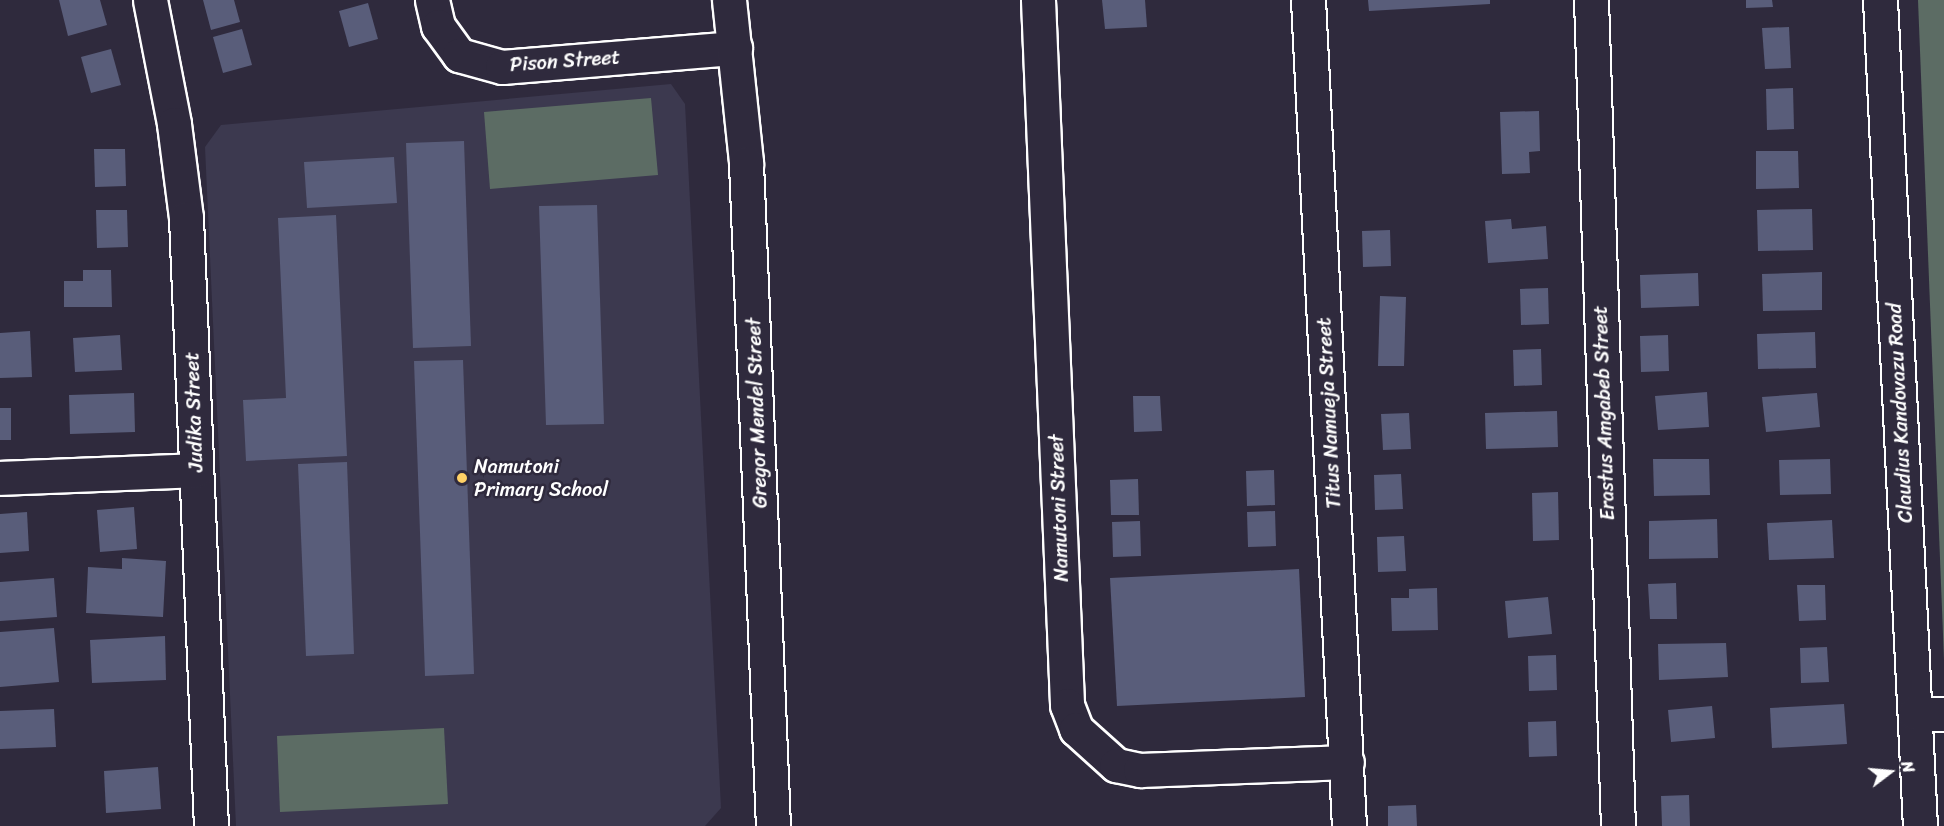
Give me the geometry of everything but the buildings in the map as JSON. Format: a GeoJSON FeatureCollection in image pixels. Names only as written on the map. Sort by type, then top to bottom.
{"type":"FeatureCollection","features":[{"type":"Feature","properties":{"kind":"street","name":"Judika Street"},"geometry":{"type":"LineString","coordinates":[[150,0],[182,182],[211,826]]}},
{"type":"Feature","properties":{"kind":"street","name":"Pison Street"},"geometry":{"type":"LineString","coordinates":[[432,0],[438,27],[459,55],[502,67],[735,48]]}},
{"type":"Feature","properties":{"kind":"street","name":"Gregor Mendel Street"},"geometry":{"type":"LineString","coordinates":[[729,0],[746,163],[773,826]]}},
{"type":"Feature","properties":{"kind":"street","name":"Namutoni Street"},"geometry":{"type":"LineString","coordinates":[[1038,0],[1067,705],[1076,729],[1116,765],[1140,770],[1347,762]]}},
{"type":"Feature","properties":{"kind":"street","name":"Titus Namueja Street"},"geometry":{"type":"LineString","coordinates":[[1308,0],[1349,826]]}},
{"type":"Feature","properties":{"kind":"street","name":"Erastus Amgabeb Street"},"geometry":{"type":"LineString","coordinates":[[1591,0],[1618,826]]}},
{"type":"Feature","properties":{"kind":"street","name":"Claudius Kandovazu Road"},"geometry":{"type":"LineString","coordinates":[[1880,0],[1929,714],[1920,826]]}},
{"type":"Feature","properties":{"kind":"street"},"geometry":{"type":"LineString","coordinates":[[0,478],[196,470]]}},
{"type":"Feature","properties":{"kind":"shaded area","name":"Namutoni Primary School"},"geometry":{"type":"Polygon","coordinates":[[[671,84],[685,104],[721,808],[705,826],[236,826],[205,147],[221,125],[671,84]]]}},
{"type":"Feature","properties":{"kind":"green space"},"geometry":{"type":"Polygon","coordinates":[[[1918,0],[1944,0],[1944,660],[1918,0]]]}},
{"type":"Feature","properties":{"kind":"green space"},"geometry":{"type":"Polygon","coordinates":[[[651,98],[658,175],[490,189],[484,112],[651,98]]]}},
{"type":"Feature","properties":{"kind":"green space"},"geometry":{"type":"Polygon","coordinates":[[[444,728],[448,804],[280,812],[277,736],[444,728]]]}},
{"type":"Feature","properties":{"kind":"place","name":"Namutoni Primary School"},"geometry":{"type":"Point","coordinates":[462,478]}}]}
